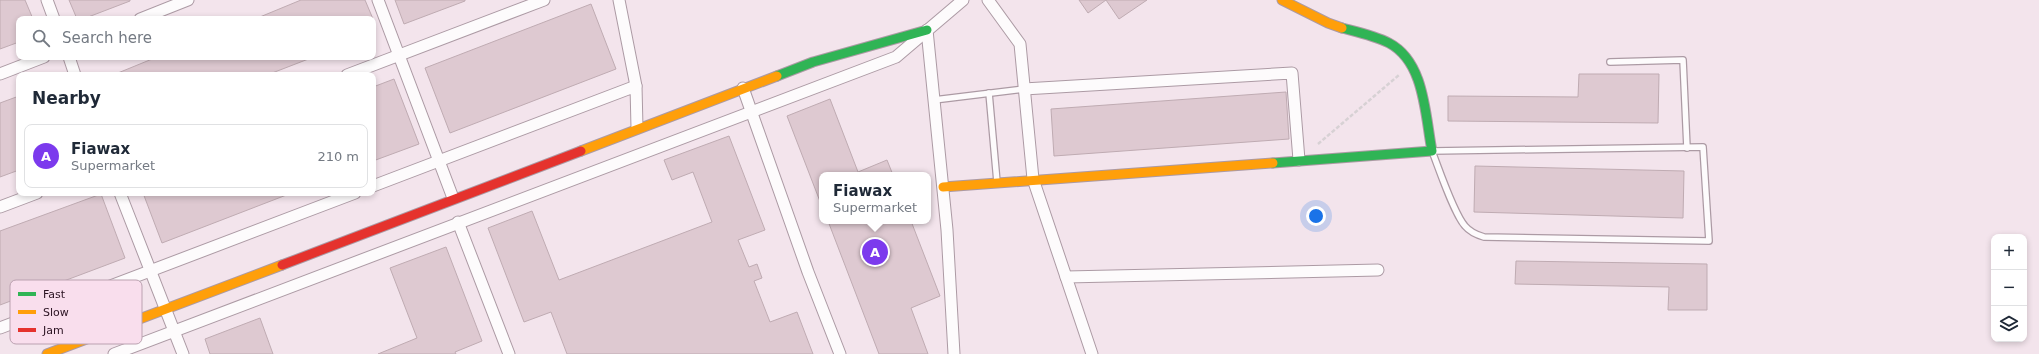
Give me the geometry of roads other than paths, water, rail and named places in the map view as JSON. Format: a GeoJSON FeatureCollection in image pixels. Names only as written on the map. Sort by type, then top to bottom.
{"type":"FeatureCollection","features":[{"type":"Feature","properties":{"kind":"street"},"geometry":{"type":"LineString","coordinates":[[47,0],[53,16]]}},
{"type":"Feature","properties":{"kind":"street"},"geometry":{"type":"LineString","coordinates":[[148,16],[188,0]]}},
{"type":"Feature","properties":{"kind":"street"},"geometry":{"type":"LineString","coordinates":[[378,0],[453,198]]}},
{"type":"Feature","properties":{"kind":"street"},"geometry":{"type":"LineString","coordinates":[[355,72],[544,0]]}},
{"type":"Feature","properties":{"kind":"street"},"geometry":{"type":"LineString","coordinates":[[619,0],[636,86],[637,128]]}},
{"type":"Feature","properties":{"kind":"street"},"geometry":{"type":"LineString","coordinates":[[142,343],[458,222],[896,57],[963,0]]}},
{"type":"Feature","properties":{"kind":"street"},"geometry":{"type":"LineString","coordinates":[[988,0],[1020,44],[1033,179],[1092,354]]}},
{"type":"Feature","properties":{"kind":"street"},"geometry":{"type":"LineString","coordinates":[[943,187],[1033,179],[1432,151],[1419,80],[1412,64],[1399,49],[1389,43],[1328,23],[1282,0]]}},
{"type":"Feature","properties":{"kind":"street"},"geometry":{"type":"LineString","coordinates":[[142,317],[813,62],[927,30]]}},
{"type":"Feature","properties":{"kind":"street"},"geometry":{"type":"LineString","coordinates":[[927,30],[947,230],[954,354]]}},
{"type":"Feature","properties":{"kind":"street"},"geometry":{"type":"LineString","coordinates":[[0,74],[36,60]]}},
{"type":"Feature","properties":{"kind":"street"},"geometry":{"type":"LineString","coordinates":[[69,60],[74,72]]}},
{"type":"Feature","properties":{"kind":"street"},"geometry":{"type":"LineString","coordinates":[[1024,89],[1292,73],[1299,160]]}},
{"type":"Feature","properties":{"kind":"street"},"geometry":{"type":"LineString","coordinates":[[376,185],[636,86]]}},
{"type":"Feature","properties":{"kind":"street"},"geometry":{"type":"LineString","coordinates":[[743,88],[808,272],[840,354]]}},
{"type":"Feature","properties":{"kind":"street"},"geometry":{"type":"LineString","coordinates":[[0,207],[29,196]]}},
{"type":"Feature","properties":{"kind":"street"},"geometry":{"type":"LineString","coordinates":[[121,196],[164,309],[183,354]]}},
{"type":"Feature","properties":{"kind":"street"},"geometry":{"type":"LineString","coordinates":[[126,280],[348,196]]}},
{"type":"Feature","properties":{"kind":"street"},"geometry":{"type":"LineString","coordinates":[[458,222],[509,354]]}},
{"type":"Feature","properties":{"kind":"street"},"geometry":{"type":"LineString","coordinates":[[1066,277],[1378,270]]}},
{"type":"Feature","properties":{"kind":"street"},"geometry":{"type":"LineString","coordinates":[[0,328],[10,324]]}},
{"type":"Feature","properties":{"kind":"street"},"geometry":{"type":"LineString","coordinates":[[47,354],[73,344]]}},
{"type":"Feature","properties":{"kind":"street"},"geometry":{"type":"LineString","coordinates":[[114,354],[140,344]]}},
{"type":"Feature","properties":{"kind":"lane"},"geometry":{"type":"LineString","coordinates":[[1610,62],[1683,60],[1687,148]]}},
{"type":"Feature","properties":{"kind":"lane"},"geometry":{"type":"LineString","coordinates":[[934,100],[1024,89]]}},
{"type":"Feature","properties":{"kind":"lane"},"geometry":{"type":"LineString","coordinates":[[989,93],[997,182]]}},
{"type":"Feature","properties":{"kind":"lane"},"geometry":{"type":"LineString","coordinates":[[1703,147],[1709,241],[1484,237],[1466,228],[1458,216],[1432,151],[1687,148],[1703,147]]}},
{"type":"Feature","properties":{"kind":"place","name":"Fiawax"},"geometry":{"type":"Point","coordinates":[875,252]}}]}
